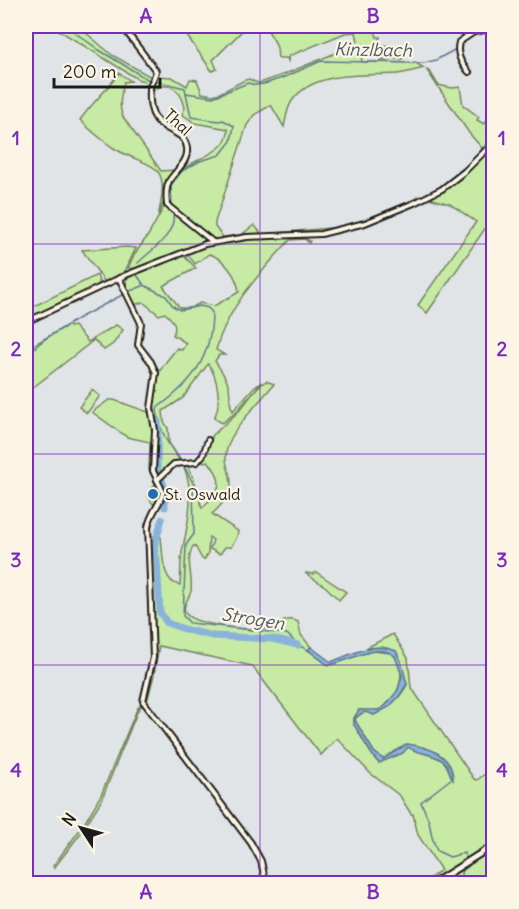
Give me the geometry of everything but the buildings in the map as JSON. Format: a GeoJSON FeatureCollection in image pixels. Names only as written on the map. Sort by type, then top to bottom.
{"type":"FeatureCollection","features":[{"type":"Feature","properties":{"kind":"main road"},"geometry":{"type":"LineString","coordinates":[[432,884],[494,845]]}},
{"type":"Feature","properties":{"kind":"street","name":"Thal"},"geometry":{"type":"LineString","coordinates":[[122,26],[154,68],[155,76],[150,87],[151,111],[154,120],[184,141],[187,148],[185,158],[168,184],[166,202],[170,208],[213,242]]}},
{"type":"Feature","properties":{"kind":"street"},"geometry":{"type":"LineString","coordinates":[[469,72],[459,57],[459,42],[474,32],[493,27]]}},
{"type":"Feature","properties":{"kind":"street"},"geometry":{"type":"LineString","coordinates":[[26,322],[119,278],[213,242],[321,234],[364,223],[442,189],[477,161],[494,142]]}},
{"type":"Feature","properties":{"kind":"street"},"geometry":{"type":"LineString","coordinates":[[119,278],[141,323],[138,345],[152,362],[156,373],[151,408],[155,430],[153,471],[162,487],[163,494],[152,513],[147,538],[153,657],[143,700],[251,843],[261,861],[266,884]]}},
{"type":"Feature","properties":{"kind":"street"},"geometry":{"type":"LineString","coordinates":[[158,479],[174,464],[197,462],[203,455],[208,440]]}},
{"type":"Feature","properties":{"kind":"green space"},"geometry":{"type":"Polygon","coordinates":[[[52,26],[78,26],[112,55],[153,78],[149,85],[139,80],[52,26]]]}},
{"type":"Feature","properties":{"kind":"green space"},"geometry":{"type":"Polygon","coordinates":[[[180,26],[247,26],[213,60],[217,69],[212,71],[180,26]]]}},
{"type":"Feature","properties":{"kind":"green space"},"geometry":{"type":"Polygon","coordinates":[[[264,26],[391,26],[375,31],[377,37],[380,37],[378,45],[369,45],[361,55],[362,62],[416,63],[424,68],[397,74],[355,75],[326,79],[313,84],[301,91],[292,101],[284,127],[271,105],[254,115],[247,125],[215,222],[215,227],[223,237],[241,235],[254,225],[262,234],[340,227],[415,200],[417,196],[419,199],[458,176],[434,192],[419,200],[351,225],[311,233],[251,236],[247,234],[213,240],[169,205],[167,190],[172,178],[182,169],[218,149],[226,140],[228,129],[195,123],[182,114],[185,108],[184,102],[175,89],[166,86],[154,90],[151,87],[156,76],[172,77],[187,86],[190,79],[197,80],[202,93],[213,95],[245,80],[260,83],[285,74],[358,41],[356,32],[345,33],[289,56],[288,61],[287,58],[278,58],[275,42],[264,26]]]}},
{"type":"Feature","properties":{"kind":"green space"},"geometry":{"type":"Polygon","coordinates":[[[380,45],[405,47],[405,57],[380,59],[377,54],[374,58],[369,56],[369,50],[373,49],[377,53],[380,45]]]}},
{"type":"Feature","properties":{"kind":"green space"},"geometry":{"type":"Polygon","coordinates":[[[426,69],[438,85],[460,87],[463,105],[479,117],[477,120],[484,124],[493,109],[493,140],[487,148],[483,148],[484,151],[479,156],[482,148],[469,133],[426,69]]]}},
{"type":"Feature","properties":{"kind":"green space"},"geometry":{"type":"Polygon","coordinates":[[[119,73],[131,81],[124,82],[122,91],[120,104],[123,117],[161,171],[175,170],[166,183],[164,201],[158,216],[162,197],[160,174],[146,163],[112,147],[80,120],[119,73]]]}},
{"type":"Feature","properties":{"kind":"green space"},"geometry":{"type":"Polygon","coordinates":[[[493,145],[493,217],[427,313],[418,305],[476,222],[450,204],[429,198],[457,181],[493,145]]]}},
{"type":"Feature","properties":{"kind":"green space"},"geometry":{"type":"Polygon","coordinates":[[[165,205],[208,240],[132,270],[128,268],[134,255],[165,205]]]}},
{"type":"Feature","properties":{"kind":"green space"},"geometry":{"type":"Polygon","coordinates":[[[260,238],[304,238],[310,241],[309,243],[305,239],[290,240],[246,291],[228,319],[216,350],[225,355],[219,355],[215,361],[228,384],[233,411],[253,388],[262,382],[235,413],[222,423],[214,418],[218,405],[218,390],[208,364],[183,398],[163,411],[169,443],[182,462],[169,466],[157,477],[153,458],[153,410],[156,383],[167,361],[177,348],[182,350],[186,343],[173,335],[175,325],[165,313],[159,315],[143,302],[134,305],[127,290],[126,277],[183,255],[196,268],[163,286],[180,308],[191,308],[200,303],[214,306],[239,292],[236,280],[229,268],[215,256],[209,254],[195,264],[188,255],[189,252],[231,241],[260,238]]]}},
{"type":"Feature","properties":{"kind":"green space"},"geometry":{"type":"Polygon","coordinates":[[[136,248],[124,273],[105,282],[82,250],[136,248]]]}},
{"type":"Feature","properties":{"kind":"green space"},"geometry":{"type":"Polygon","coordinates":[[[97,275],[100,285],[26,320],[26,310],[97,275]]]}},
{"type":"Feature","properties":{"kind":"green space"},"geometry":{"type":"Polygon","coordinates":[[[68,325],[74,326],[88,342],[116,325],[123,330],[113,344],[104,350],[94,340],[26,393],[27,353],[35,344],[68,325]]]}},
{"type":"Feature","properties":{"kind":"green space"},"geometry":{"type":"Polygon","coordinates":[[[266,381],[274,384],[243,420],[229,443],[226,462],[231,484],[223,502],[212,514],[238,531],[237,537],[231,547],[225,547],[220,554],[210,549],[213,540],[209,537],[208,554],[204,560],[193,546],[189,562],[191,591],[185,612],[189,617],[198,621],[238,628],[269,628],[286,620],[294,620],[298,622],[301,635],[311,647],[308,650],[328,665],[372,651],[391,653],[397,659],[401,676],[400,684],[392,700],[378,710],[359,710],[354,718],[354,725],[379,763],[402,753],[408,747],[440,759],[446,764],[453,779],[449,764],[444,758],[423,747],[407,744],[383,759],[374,752],[356,722],[355,719],[362,713],[374,715],[389,706],[407,685],[396,651],[382,647],[366,648],[393,634],[408,658],[411,687],[474,779],[477,780],[493,768],[492,844],[429,883],[423,883],[441,870],[418,835],[413,814],[400,796],[370,773],[337,738],[321,755],[252,666],[159,646],[147,702],[193,764],[145,700],[154,648],[149,539],[151,536],[161,537],[166,573],[169,579],[180,585],[181,556],[190,506],[189,485],[183,465],[187,465],[194,479],[202,508],[217,491],[219,481],[214,468],[208,461],[198,463],[213,435],[266,381]]]}},
{"type":"Feature","properties":{"kind":"green space"},"geometry":{"type":"Polygon","coordinates":[[[92,390],[100,396],[87,413],[79,407],[92,390]]]}},
{"type":"Feature","properties":{"kind":"green space"},"geometry":{"type":"Polygon","coordinates":[[[109,400],[151,413],[154,430],[152,472],[149,470],[150,442],[127,437],[92,412],[109,400]]]}},
{"type":"Feature","properties":{"kind":"green space"},"geometry":{"type":"Polygon","coordinates":[[[155,484],[160,486],[162,495],[156,505],[148,496],[155,484]]]}},
{"type":"Feature","properties":{"kind":"green space"},"geometry":{"type":"Polygon","coordinates":[[[316,572],[346,592],[339,600],[326,587],[305,573],[316,572]]]}},
{"type":"Feature","properties":{"kind":"green space"},"geometry":{"type":"Polygon","coordinates":[[[142,702],[145,706],[142,705],[138,710],[101,801],[54,868],[53,866],[84,824],[101,795],[137,709],[142,702]]]}},
{"type":"Feature","properties":{"kind":"green space"},"geometry":{"type":"Polygon","coordinates":[[[493,847],[493,883],[439,884],[487,853],[493,847]]]}},
{"type":"Feature","properties":{"kind":"water"},"geometry":{"type":"Polygon","coordinates":[[[311,647],[331,662],[371,648],[380,647],[396,651],[407,684],[389,707],[374,715],[362,713],[355,719],[356,722],[374,752],[383,759],[407,744],[423,747],[444,758],[452,771],[453,780],[446,764],[441,759],[408,747],[403,753],[379,763],[354,725],[354,718],[359,710],[379,710],[398,690],[402,676],[395,656],[387,652],[370,652],[328,665],[308,650],[311,647]]]}},
{"type":"Feature","properties":{"kind":"waterway","name":"Strogen"},"geometry":{"type":"LineString","coordinates":[[66,26],[99,50],[147,79],[185,88],[191,117],[223,120],[234,126],[231,141],[220,155],[200,161],[182,171],[171,185],[172,207]]}},
{"type":"Feature","properties":{"kind":"waterway","name":"Kinzlbach"},"geometry":{"type":"LineString","coordinates":[[460,48],[470,37],[492,32]]}},
{"type":"Feature","properties":{"kind":"waterway","name":"Kinzlbach"},"geometry":{"type":"LineString","coordinates":[[186,93],[213,97],[248,83],[264,84],[321,61],[424,63],[436,60],[456,49]]}},
{"type":"Feature","properties":{"kind":"waterway","name":"Strogen"},"geometry":{"type":"LineString","coordinates":[[138,263],[167,235],[171,228],[173,212]]}},
{"type":"Feature","properties":{"kind":"waterway","name":"Strogen"},"geometry":{"type":"LineString","coordinates":[[137,275],[144,285],[166,296],[173,306],[180,310],[200,306],[212,312],[208,343],[198,368],[180,389],[157,408],[164,435],[179,459]]}},
{"type":"Feature","properties":{"kind":"waterway"},"geometry":{"type":"LineString","coordinates":[[130,291],[143,286]]}},
{"type":"Feature","properties":{"kind":"waterway"},"geometry":{"type":"LineString","coordinates":[[26,358],[45,339],[124,294]]}},
{"type":"Feature","properties":{"kind":"waterway"},"geometry":{"type":"LineString","coordinates":[[158,422],[157,467],[165,488],[165,507]]}},
{"type":"Feature","properties":{"kind":"waterway","name":"Strogen"},"geometry":{"type":"LineString","coordinates":[[184,466],[193,483],[194,534],[186,545],[183,616],[190,623],[287,634],[298,645],[310,651]]}},
{"type":"Feature","properties":{"kind":"waterway"},"geometry":{"type":"LineString","coordinates":[[162,519],[154,547],[160,612],[167,623],[213,636],[272,639],[298,645]]}},
{"type":"Feature","properties":{"kind":"waterway","name":"Strogen"},"geometry":{"type":"LineString","coordinates":[[452,778],[421,802],[437,851],[450,857],[464,853],[466,860]]}},
{"type":"Feature","properties":{"kind":"waterway","name":"Strogen"},"geometry":{"type":"LineString","coordinates":[[462,884],[461,872],[469,866],[468,864]]}},
{"type":"Feature","properties":{"kind":"place","name":"St. Oswald"},"geometry":{"type":"Point","coordinates":[153,494]}}]}
